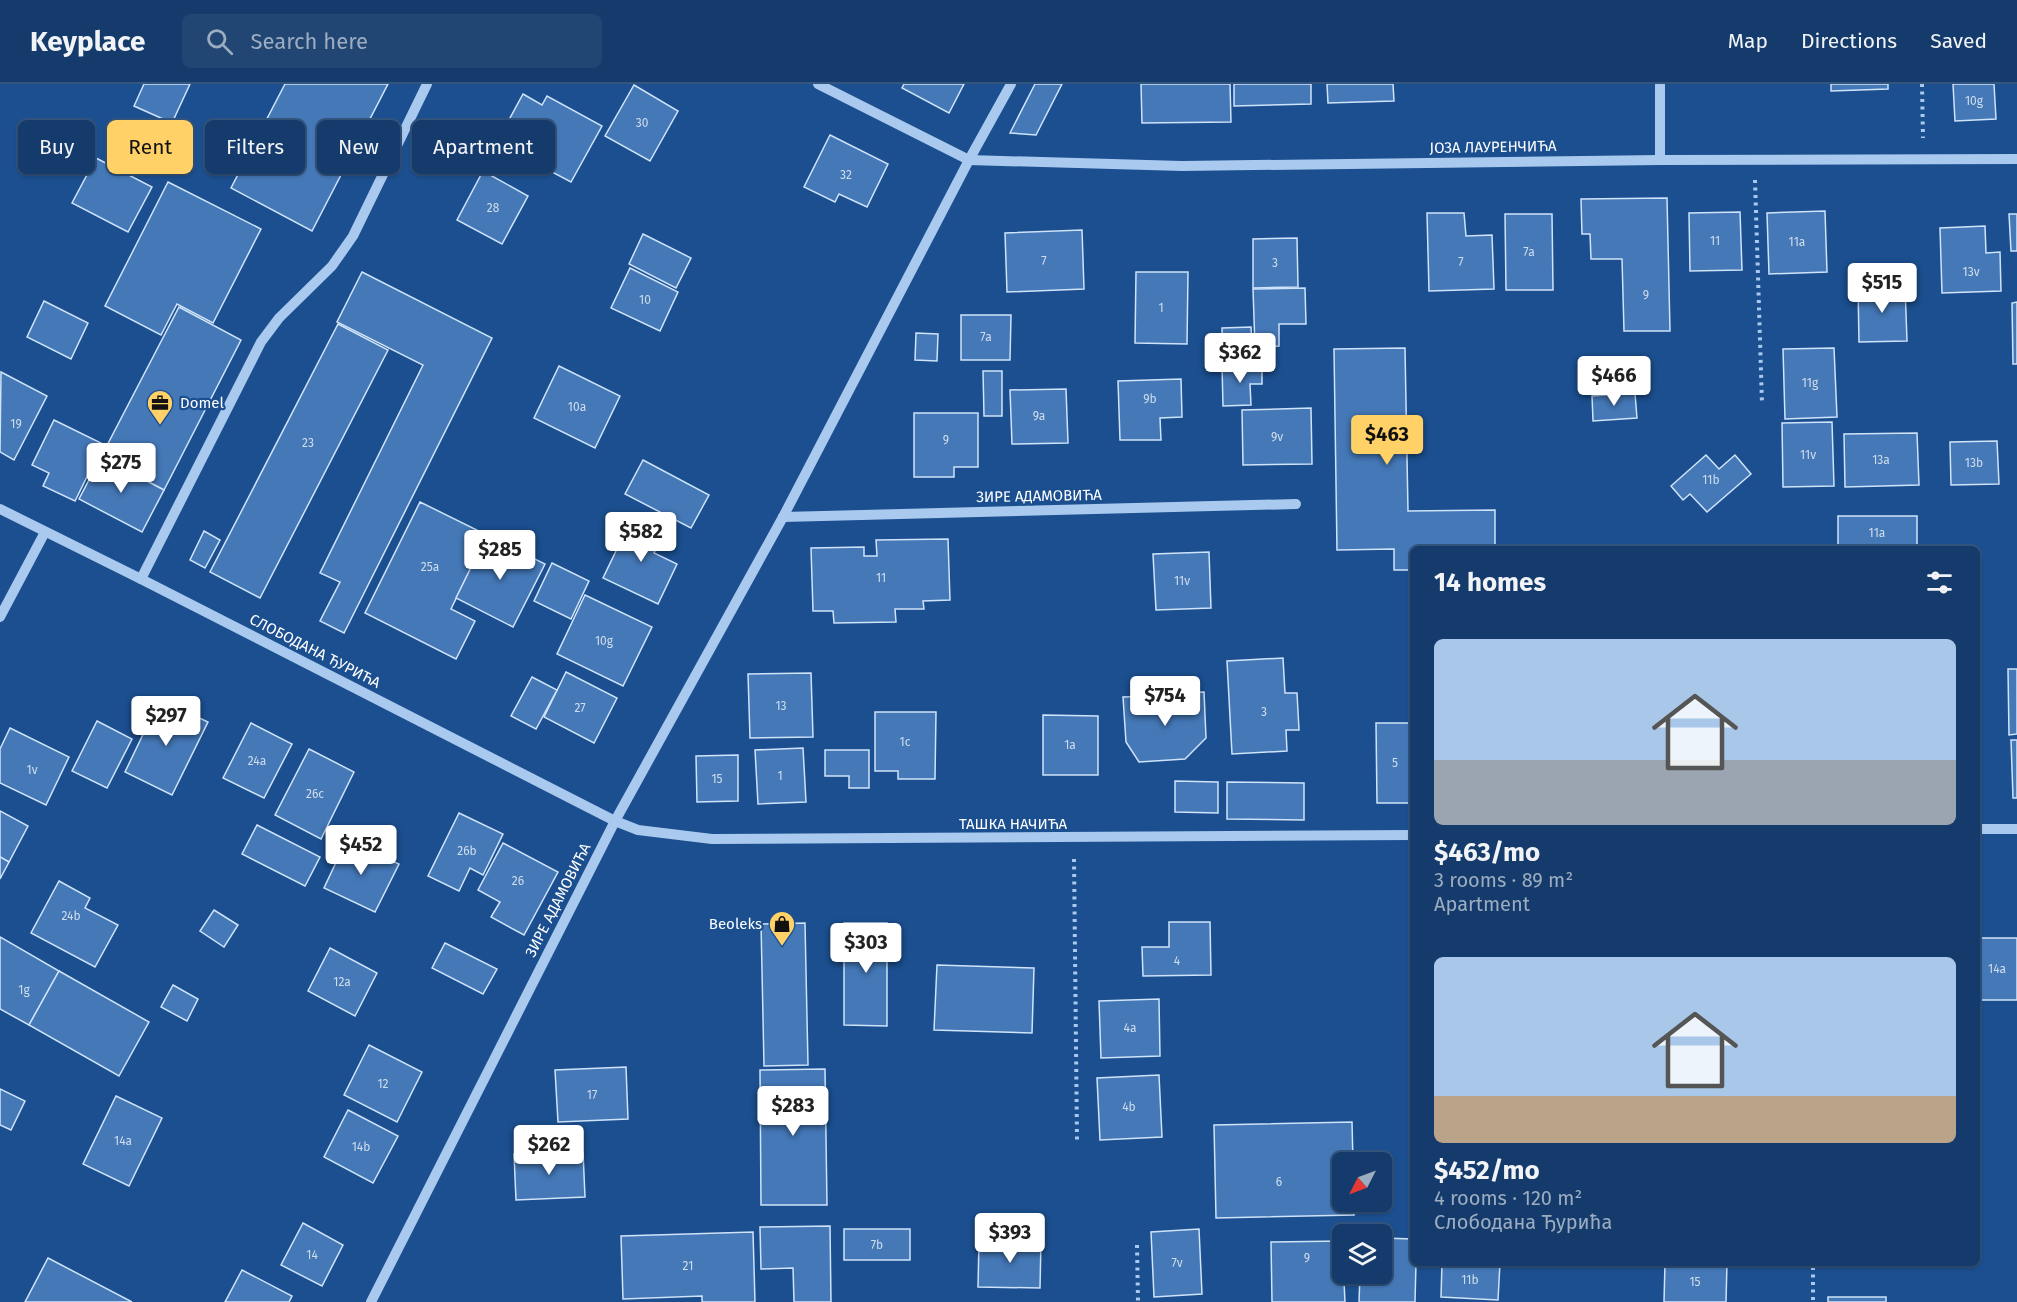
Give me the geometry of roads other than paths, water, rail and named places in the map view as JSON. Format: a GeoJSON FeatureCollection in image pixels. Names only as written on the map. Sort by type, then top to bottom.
{"type":"FeatureCollection","features":[{"type":"Feature","properties":{"kind":"street"},"geometry":{"type":"LineString","coordinates":[[141,579],[261,342],[279,318],[323,277],[344,250],[427,84]]}},
{"type":"Feature","properties":{"kind":"street"},"geometry":{"type":"LineString","coordinates":[[818,84],[969,160]]}},
{"type":"Feature","properties":{"kind":"street","name":"ЗИРЕ АДАМОВИЋА"},"geometry":{"type":"LineString","coordinates":[[371,1302],[615,821],[783,517],[1011,84]]}},
{"type":"Feature","properties":{"kind":"street"},"geometry":{"type":"LineString","coordinates":[[1660,84],[1660,160]]}},
{"type":"Feature","properties":{"kind":"street","name":"ЈОЗА ЛАУРЕНЧИЋА"},"geometry":{"type":"LineString","coordinates":[[969,160],[1182,166],[1660,160],[2017,159]]}},
{"type":"Feature","properties":{"kind":"street","name":"ЗИРЕ АДАМОВИЋА"},"geometry":{"type":"LineString","coordinates":[[783,517],[1296,504]]}},
{"type":"Feature","properties":{"kind":"street","name":"СЛОБОДАНА ЂУРИЋА"},"geometry":{"type":"LineString","coordinates":[[0,509],[615,821]]}},
{"type":"Feature","properties":{"kind":"street"},"geometry":{"type":"LineString","coordinates":[[0,617],[45,532]]}},
{"type":"Feature","properties":{"kind":"street","name":"ТАШКА НАЧИЋА"},"geometry":{"type":"LineString","coordinates":[[615,821],[638,830],[712,839],[1410,835]]}},
{"type":"Feature","properties":{"kind":"street"},"geometry":{"type":"LineString","coordinates":[[1980,829],[2017,829]]}},
{"type":"Feature","properties":{"kind":"place","name":"Domel"},"geometry":{"type":"Point","coordinates":[160,426]}},
{"type":"Feature","properties":{"kind":"place","name":"Beoleks"},"geometry":{"type":"Point","coordinates":[782,947]}}]}
